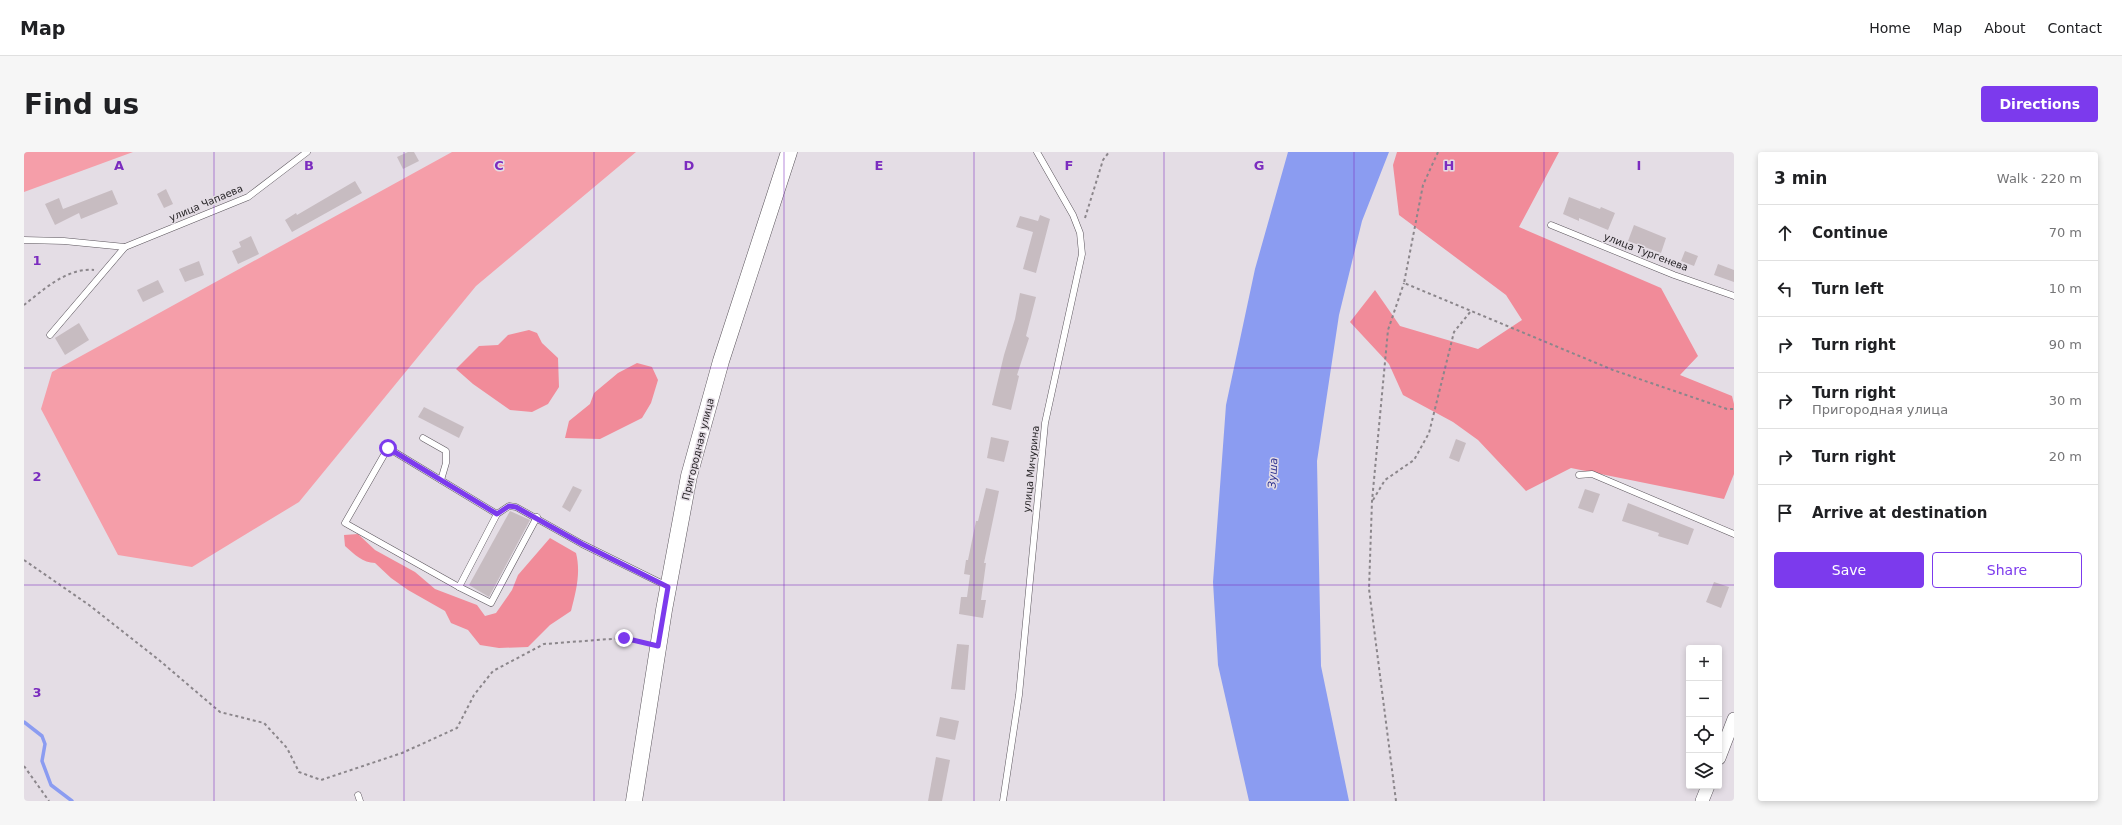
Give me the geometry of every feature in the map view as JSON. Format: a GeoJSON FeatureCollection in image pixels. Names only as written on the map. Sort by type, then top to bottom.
{"type":"FeatureCollection","features":[{"type":"Feature","properties":{"kind":"street","name":"Пригородная улица"},"geometry":{"type":"LineString","coordinates":[[634,801],[668,587],[691,468],[721,361],[789,152]]}},
{"type":"Feature","properties":{"kind":"street"},"geometry":{"type":"LineString","coordinates":[[1721,753],[1734,720]]}},
{"type":"Feature","properties":{"kind":"street"},"geometry":{"type":"LineString","coordinates":[[1702,801],[1707,789]]}},
{"type":"Feature","properties":{"kind":"lane","name":"улица Чапаева"},"geometry":{"type":"LineString","coordinates":[[24,240],[64,241],[125,247],[248,197],[307,152]]}},
{"type":"Feature","properties":{"kind":"lane","name":"улица Мичурина"},"geometry":{"type":"LineString","coordinates":[[1003,801],[1019,695],[1045,423],[1082,254],[1080,233],[1073,215],[1037,152]]}},
{"type":"Feature","properties":{"kind":"lane","name":"улица Тургенева"},"geometry":{"type":"LineString","coordinates":[[1551,225],[1674,275],[1734,296]]}},
{"type":"Feature","properties":{"kind":"lane","name":"улица Чапаева"},"geometry":{"type":"LineString","coordinates":[[50,335],[125,247]]}},
{"type":"Feature","properties":{"kind":"lane"},"geometry":{"type":"LineString","coordinates":[[423,438],[446,451],[446,463],[441,480]]}},
{"type":"Feature","properties":{"kind":"lane"},"geometry":{"type":"LineString","coordinates":[[497,514],[388,448],[345,523],[459,587],[491,603],[537,517]]}},
{"type":"Feature","properties":{"kind":"lane"},"geometry":{"type":"LineString","coordinates":[[1579,475],[1592,474],[1734,534]]}},
{"type":"Feature","properties":{"kind":"lane"},"geometry":{"type":"LineString","coordinates":[[459,587],[497,514],[509,506],[516,507],[537,517],[582,544],[668,587]]}},
{"type":"Feature","properties":{"kind":"path"},"geometry":{"type":"LineString","coordinates":[[1080,233],[1103,160],[1109,152]]}},
{"type":"Feature","properties":{"kind":"path"},"geometry":{"type":"LineString","coordinates":[[1396,801],[1369,589],[1372,501],[1388,330],[1404,283],[1423,185],[1438,152]]}},
{"type":"Feature","properties":{"kind":"path"},"geometry":{"type":"LineString","coordinates":[[24,305],[50,284],[84,269],[104,272]]}},
{"type":"Feature","properties":{"kind":"path"},"geometry":{"type":"LineString","coordinates":[[1404,283],[1613,370],[1727,409],[1734,409]]}},
{"type":"Feature","properties":{"kind":"path"},"geometry":{"type":"LineString","coordinates":[[1372,501],[1385,480],[1414,460],[1429,432],[1454,332],[1471,311]]}},
{"type":"Feature","properties":{"kind":"path"},"geometry":{"type":"LineString","coordinates":[[24,560],[89,605],[160,660],[220,712],[264,724],[287,748],[299,772],[321,780],[402,753],[457,728],[474,696],[493,671],[544,644],[624,638],[658,646]]}},
{"type":"Feature","properties":{"kind":"path"},"geometry":{"type":"LineString","coordinates":[[24,766],[49,801]]}},
{"type":"Feature","properties":{"kind":"shaded area"},"geometry":{"type":"Polygon","coordinates":[[[24,152],[133,152],[24,192],[24,152]]]}},
{"type":"Feature","properties":{"kind":"shaded area"},"geometry":{"type":"Polygon","coordinates":[[[452,152],[636,152],[476,286],[299,502],[192,567],[118,555],[41,409],[52,372],[452,152]]]}},
{"type":"Feature","properties":{"kind":"shaded area"},"geometry":{"type":"Polygon","coordinates":[[[1397,152],[1559,152],[1519,227],[1661,288],[1698,356],[1680,375],[1732,396],[1734,404],[1734,474],[1724,499],[1571,468],[1526,491],[1478,440],[1453,422],[1403,395],[1389,364],[1350,322],[1375,290],[1400,326],[1478,349],[1522,320],[1506,295],[1399,215],[1393,165],[1397,152]]]}},
{"type":"Feature","properties":{"kind":"shaded area"},"geometry":{"type":"Polygon","coordinates":[[[529,330],[537,333],[542,343],[558,358],[559,387],[548,404],[532,412],[510,410],[473,384],[456,369],[479,346],[498,345],[508,335],[529,330]]]}},
{"type":"Feature","properties":{"kind":"shaded area"},"geometry":{"type":"Polygon","coordinates":[[[637,363],[652,367],[658,380],[651,403],[642,418],[600,439],[565,438],[569,421],[590,404],[594,393],[618,373],[637,363]]]}},
{"type":"Feature","properties":{"kind":"shaded area"},"geometry":{"type":"Polygon","coordinates":[[[358,534],[375,550],[415,572],[435,589],[477,605],[485,616],[496,613],[512,590],[518,575],[550,538],[576,553],[578,575],[571,611],[550,625],[528,647],[499,648],[480,645],[468,630],[451,623],[445,611],[408,590],[391,578],[375,563],[363,560],[345,546],[344,535],[358,534]]]}},
{"type":"Feature","properties":{"kind":"water","name":"Зуша"},"geometry":{"type":"Polygon","coordinates":[[[1288,152],[1389,152],[1362,221],[1339,315],[1317,461],[1321,666],[1349,801],[1249,801],[1218,665],[1213,582],[1226,405],[1255,269],[1288,152]]]}},
{"type":"Feature","properties":{"kind":"building"},"geometry":{"type":"Polygon","coordinates":[[[408,152],[414,152],[419,161],[403,169],[397,157],[408,152]]]}},
{"type":"Feature","properties":{"kind":"building"},"geometry":{"type":"Polygon","coordinates":[[[355,181],[362,193],[292,232],[285,220],[296,213],[297,215],[355,181]]]}},
{"type":"Feature","properties":{"kind":"building"},"geometry":{"type":"Polygon","coordinates":[[[166,189],[173,204],[164,208],[157,194],[166,189]]]}},
{"type":"Feature","properties":{"kind":"building"},"geometry":{"type":"Polygon","coordinates":[[[112,190],[118,204],[81,219],[79,213],[55,225],[45,204],[59,198],[63,209],[112,190]]]}},
{"type":"Feature","properties":{"kind":"building"},"geometry":{"type":"Polygon","coordinates":[[[1569,197],[1615,213],[1608,230],[1579,218],[1579,221],[1563,214],[1569,197]]]}},
{"type":"Feature","properties":{"kind":"building"},"geometry":{"type":"Polygon","coordinates":[[[1040,215],[1050,219],[1036,273],[1023,269],[1033,232],[1016,227],[1020,216],[1038,221],[1040,215]]]}},
{"type":"Feature","properties":{"kind":"building"},"geometry":{"type":"Polygon","coordinates":[[[1634,225],[1666,238],[1661,253],[1628,241],[1634,225]]]}},
{"type":"Feature","properties":{"kind":"building"},"geometry":{"type":"Polygon","coordinates":[[[251,236],[259,254],[238,264],[232,251],[241,247],[239,242],[251,236]]]}},
{"type":"Feature","properties":{"kind":"building"},"geometry":{"type":"Polygon","coordinates":[[[1685,251],[1698,256],[1694,266],[1681,261],[1685,251]]]}},
{"type":"Feature","properties":{"kind":"building"},"geometry":{"type":"Polygon","coordinates":[[[199,261],[204,275],[185,282],[179,269],[199,261]]]}},
{"type":"Feature","properties":{"kind":"building"},"geometry":{"type":"Polygon","coordinates":[[[1718,264],[1734,270],[1734,282],[1714,275],[1718,264]]]}},
{"type":"Feature","properties":{"kind":"building"},"geometry":{"type":"Polygon","coordinates":[[[158,280],[164,292],[143,302],[137,290],[158,280]]]}},
{"type":"Feature","properties":{"kind":"building"},"geometry":{"type":"Polygon","coordinates":[[[1020,293],[1036,297],[1026,336],[1029,338],[1017,375],[1019,376],[1011,410],[992,405],[1004,355],[1015,319],[1020,293]]]}},
{"type":"Feature","properties":{"kind":"building"},"geometry":{"type":"Polygon","coordinates":[[[79,323],[89,340],[65,355],[55,338],[79,323]]]}},
{"type":"Feature","properties":{"kind":"building"},"geometry":{"type":"Polygon","coordinates":[[[424,407],[464,427],[459,438],[418,417],[424,407]]]}},
{"type":"Feature","properties":{"kind":"building"},"geometry":{"type":"Polygon","coordinates":[[[991,437],[1009,441],[1004,462],[987,458],[991,437]]]}},
{"type":"Feature","properties":{"kind":"building"},"geometry":{"type":"Polygon","coordinates":[[[1456,439],[1466,443],[1459,462],[1449,458],[1456,439]]]}},
{"type":"Feature","properties":{"kind":"building"},"geometry":{"type":"Polygon","coordinates":[[[573,486],[582,490],[570,512],[562,507],[573,486]]]}},
{"type":"Feature","properties":{"kind":"building"},"geometry":{"type":"Polygon","coordinates":[[[986,488],[999,491],[984,563],[986,563],[981,600],[986,600],[983,618],[959,614],[961,597],[967,597],[970,575],[964,574],[966,560],[968,560],[976,521],[978,521],[986,488]]]}},
{"type":"Feature","properties":{"kind":"building"},"geometry":{"type":"Polygon","coordinates":[[[1585,489],[1600,494],[1593,513],[1578,508],[1585,489]]]}},
{"type":"Feature","properties":{"kind":"building"},"geometry":{"type":"Polygon","coordinates":[[[1628,503],[1694,529],[1688,545],[1658,536],[1659,533],[1622,521],[1628,503]]]}},
{"type":"Feature","properties":{"kind":"building"},"geometry":{"type":"Polygon","coordinates":[[[510,511],[530,520],[489,597],[469,585],[510,511]]]}},
{"type":"Feature","properties":{"kind":"building"},"geometry":{"type":"Polygon","coordinates":[[[1714,582],[1729,587],[1721,608],[1706,602],[1714,582]]]}},
{"type":"Feature","properties":{"kind":"building"},"geometry":{"type":"Polygon","coordinates":[[[957,644],[969,645],[965,690],[951,689],[957,644]]]}},
{"type":"Feature","properties":{"kind":"building"},"geometry":{"type":"Polygon","coordinates":[[[940,717],[959,721],[955,740],[936,736],[940,717]]]}},
{"type":"Feature","properties":{"kind":"building"},"geometry":{"type":"Polygon","coordinates":[[[936,757],[950,760],[942,801],[928,801],[936,757]]]}},
{"type":"Feature","properties":{"kind":"waterway"},"geometry":{"type":"LineString","coordinates":[[24,722],[42,736],[45,744],[42,761],[51,785],[72,801]]}},
{"type":"Feature","properties":{"kind":"route"},"geometry":{"type":"LineString","coordinates":[[388,448],[497,514],[509,506],[516,507],[537,517],[582,544],[668,587],[658,646],[624,638]]}}]}
